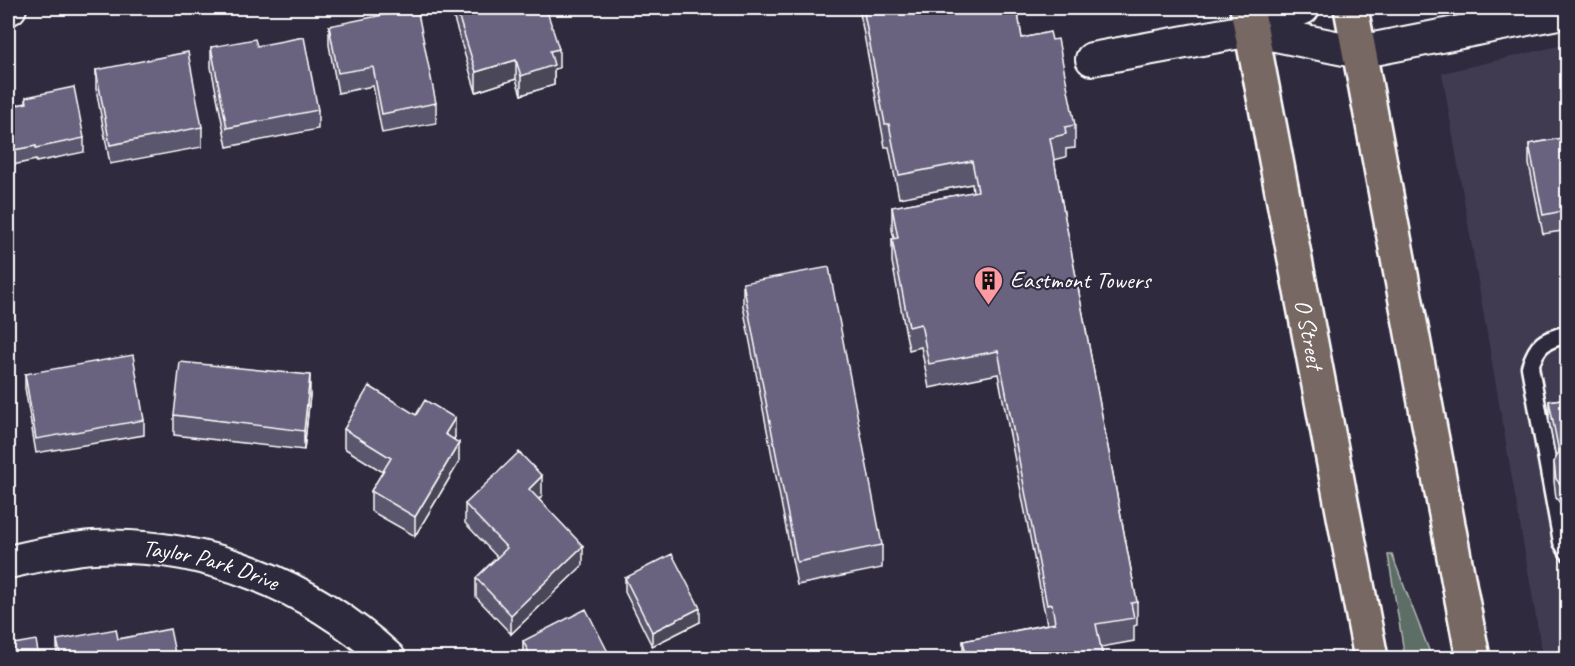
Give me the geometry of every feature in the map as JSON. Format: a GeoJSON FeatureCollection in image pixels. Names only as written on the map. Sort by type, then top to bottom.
{"type":"FeatureCollection","features":[{"type":"Feature","properties":{"kind":"main road"},"geometry":{"type":"LineString","coordinates":[[1351,8],[1473,658]]}},
{"type":"Feature","properties":{"kind":"main road","name":"O Street"},"geometry":{"type":"LineString","coordinates":[[1249,19],[1371,658]]}},
{"type":"Feature","properties":{"kind":"street"},"geometry":{"type":"LineString","coordinates":[[1092,59],[1249,19],[1303,8]]}},
{"type":"Feature","properties":{"kind":"street"},"geometry":{"type":"LineString","coordinates":[[1249,19],[1359,51],[1568,11]]}},
{"type":"Feature","properties":{"kind":"street","name":"Taylor Park Drive"},"geometry":{"type":"LineString","coordinates":[[8,562],[92,547],[151,549],[206,557],[259,575],[308,599],[355,629],[389,658]]}},
{"type":"Feature","properties":{"kind":"lane"},"geometry":{"type":"LineString","coordinates":[[1568,334],[1546,340],[1536,350],[1530,367],[1562,542],[1568,552]]}},
{"type":"Feature","properties":{"kind":"shaded area"},"geometry":{"type":"Polygon","coordinates":[[[1567,44],[1567,658],[1543,658],[1442,73],[1567,44]]]}},
{"type":"Feature","properties":{"kind":"green space"},"geometry":{"type":"Polygon","coordinates":[[[1388,555],[1392,555],[1432,658],[1405,658],[1388,555]]]}},
{"type":"Feature","properties":{"kind":"building"},"geometry":{"type":"Polygon","coordinates":[[[417,8],[436,103],[382,114],[373,67],[338,73],[329,26],[417,8]]]}},
{"type":"Feature","properties":{"kind":"building"},"geometry":{"type":"Polygon","coordinates":[[[456,8],[546,8],[559,49],[550,51],[554,65],[521,76],[516,60],[476,72],[456,8]]]}},
{"type":"Feature","properties":{"kind":"building","name":"Eastmont Towers"},"geometry":{"type":"Polygon","coordinates":[[[863,8],[1017,8],[1022,38],[1050,32],[1052,40],[1058,39],[1075,125],[1065,127],[1066,134],[1050,138],[1137,602],[1131,603],[1134,618],[1096,624],[1103,658],[967,658],[963,641],[1055,623],[1052,604],[1047,605],[998,351],[929,364],[921,324],[909,327],[892,239],[898,238],[892,207],[978,191],[972,161],[899,175],[889,124],[885,124],[863,8]]]}},
{"type":"Feature","properties":{"kind":"building"},"geometry":{"type":"Polygon","coordinates":[[[304,37],[318,110],[227,128],[211,47],[255,39],[257,46],[304,37]]]}},
{"type":"Feature","properties":{"kind":"building"},"geometry":{"type":"Polygon","coordinates":[[[188,52],[202,127],[110,145],[96,70],[188,52]]]}},
{"type":"Feature","properties":{"kind":"building"},"geometry":{"type":"Polygon","coordinates":[[[74,87],[84,138],[8,151],[8,107],[27,103],[26,97],[74,87]]]}},
{"type":"Feature","properties":{"kind":"building"},"geometry":{"type":"Polygon","coordinates":[[[1568,137],[1568,210],[1543,215],[1529,144],[1568,137]]]}},
{"type":"Feature","properties":{"kind":"building"},"geometry":{"type":"Polygon","coordinates":[[[829,267],[882,545],[797,562],[743,283],[829,267]]]}},
{"type":"Feature","properties":{"kind":"building"},"geometry":{"type":"Polygon","coordinates":[[[133,355],[144,420],[36,439],[25,374],[133,355]]]}},
{"type":"Feature","properties":{"kind":"building"},"geometry":{"type":"Polygon","coordinates":[[[180,362],[310,375],[304,431],[174,415],[180,362]]]}},
{"type":"Feature","properties":{"kind":"building"},"geometry":{"type":"Polygon","coordinates":[[[369,386],[416,415],[425,400],[455,418],[445,434],[459,443],[415,517],[371,491],[391,458],[344,429],[369,386]]]}},
{"type":"Feature","properties":{"kind":"building"},"geometry":{"type":"Polygon","coordinates":[[[1568,398],[1568,501],[1565,490],[1556,479],[1554,462],[1559,452],[1549,401],[1568,398]]]}},
{"type":"Feature","properties":{"kind":"building"},"geometry":{"type":"Polygon","coordinates":[[[519,452],[542,476],[529,489],[583,546],[511,615],[476,578],[507,548],[465,504],[519,452]]]}},
{"type":"Feature","properties":{"kind":"building"},"geometry":{"type":"Polygon","coordinates":[[[672,554],[700,608],[652,632],[625,578],[672,554]]]}},
{"type":"Feature","properties":{"kind":"building"},"geometry":{"type":"Polygon","coordinates":[[[586,609],[611,658],[532,658],[523,641],[586,609]]]}},
{"type":"Feature","properties":{"kind":"building"},"geometry":{"type":"Polygon","coordinates":[[[116,629],[118,639],[170,629],[176,658],[61,658],[57,640],[116,629]]]}},
{"type":"Feature","properties":{"kind":"building"},"geometry":{"type":"Polygon","coordinates":[[[36,640],[39,658],[8,658],[8,645],[36,640]]]}},
{"type":"Feature","properties":{"kind":"building"},"geometry":{"type":"Polygon","coordinates":[[[236,653],[243,658],[232,658],[236,653]]]}},
{"type":"Feature","properties":{"kind":"place","name":"Eastmont Towers"},"geometry":{"type":"Point","coordinates":[989,306]}}]}
